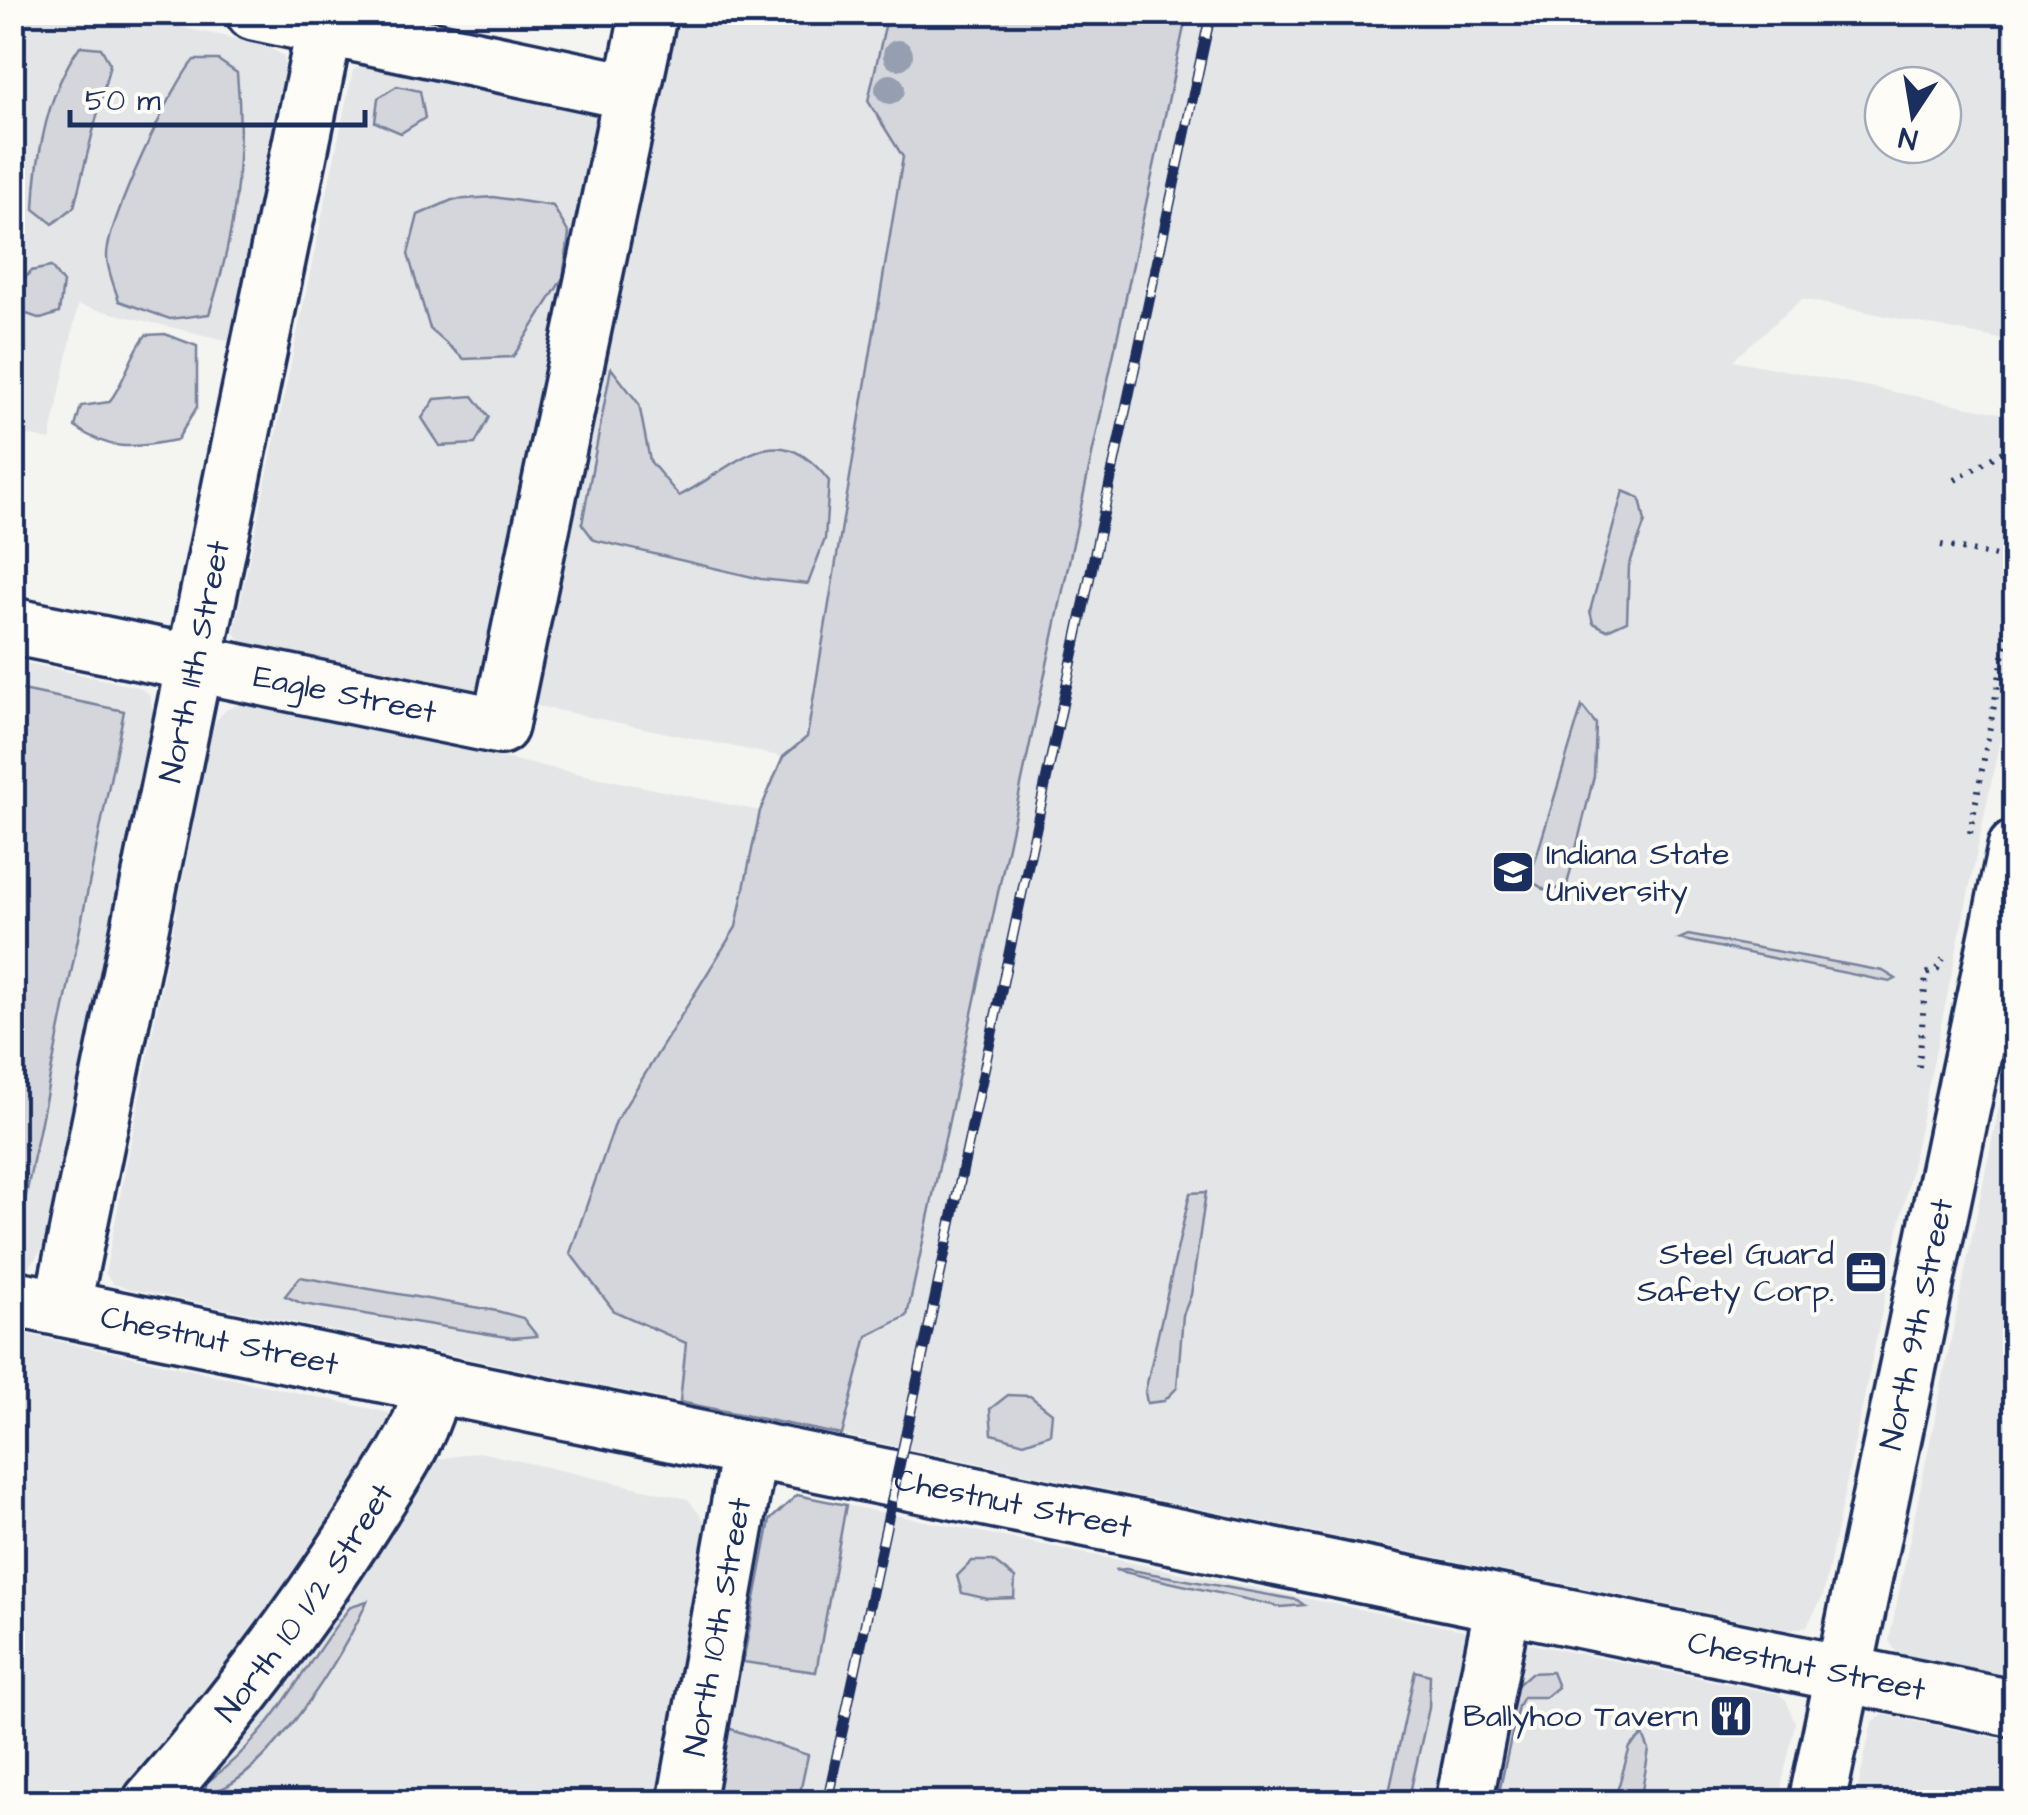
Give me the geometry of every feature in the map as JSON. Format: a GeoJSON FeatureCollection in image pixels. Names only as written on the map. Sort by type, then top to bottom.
{"type":"FeatureCollection","features":[{"type":"Feature","properties":{"kind":"street"},"geometry":{"type":"LineString","coordinates":[[254,12],[326,20],[632,92],[649,12]]}},
{"type":"Feature","properties":{"kind":"street","name":"North 11th Street"},"geometry":{"type":"LineString","coordinates":[[37,1303],[194,664],[326,20]]}},
{"type":"Feature","properties":{"kind":"street","name":"Eagle Street"},"geometry":{"type":"LineString","coordinates":[[12,626],[500,726],[632,92]]}},
{"type":"Feature","properties":{"kind":"street","name":"North 9th Street"},"geometry":{"type":"LineString","coordinates":[[1817,1802],[1844,1673],[1996,1038],[1992,843]]}},
{"type":"Feature","properties":{"kind":"street","name":"Chestnut Street"},"geometry":{"type":"LineString","coordinates":[[37,1303],[2016,1709]]}},
{"type":"Feature","properties":{"kind":"street","name":"North 10 1/2 Street"},"geometry":{"type":"LineString","coordinates":[[151,1802],[268,1660],[346,1550],[412,1445],[426,1414],[432,1385]]}},
{"type":"Feature","properties":{"kind":"street","name":"North 10th Street"},"geometry":{"type":"LineString","coordinates":[[686,1802],[749,1452]]}},
{"type":"Feature","properties":{"kind":"street"},"geometry":{"type":"LineString","coordinates":[[1464,1802],[1503,1604]]}},
{"type":"Feature","properties":{"kind":"path"},"geometry":{"type":"LineString","coordinates":[[1955,480],[2016,444]]}},
{"type":"Feature","properties":{"kind":"path"},"geometry":{"type":"LineString","coordinates":[[1941,546],[2016,560]]}},
{"type":"Feature","properties":{"kind":"path"},"geometry":{"type":"LineString","coordinates":[[1992,843],[2016,589]]}},
{"type":"Feature","properties":{"kind":"shaded area"},"geometry":{"type":"Polygon","coordinates":[[[13,13],[111,13],[262,44],[284,56],[285,71],[229,341],[78,305],[50,440],[13,432],[13,13]]]}},
{"type":"Feature","properties":{"kind":"shaded area"},"geometry":{"type":"Polygon","coordinates":[[[666,13],[888,13],[868,101],[903,157],[807,737],[783,757],[518,702],[666,13]]]}},
{"type":"Feature","properties":{"kind":"shaded area"},"geometry":{"type":"Polygon","coordinates":[[[888,13],[1187,13],[907,1316],[867,1336],[842,1435],[680,1402],[686,1343],[614,1311],[570,1253],[616,1121],[736,927],[760,811],[783,757],[807,737],[903,157],[868,101],[888,13]]]}},
{"type":"Feature","properties":{"kind":"shaded area","name":"Indiana State University"},"geometry":{"type":"Polygon","coordinates":[[[1187,13],[2015,13],[2015,342],[1802,299],[1733,360],[2015,416],[2015,667],[1823,1596],[1807,1626],[1790,1630],[842,1435],[867,1336],[907,1315],[1187,13]]]}},
{"type":"Feature","properties":{"kind":"shaded area"},"geometry":{"type":"Polygon","coordinates":[[[80,46],[101,48],[110,64],[74,207],[53,224],[34,209],[38,167],[52,103],[80,46]]]}},
{"type":"Feature","properties":{"kind":"shaded area"},"geometry":{"type":"Polygon","coordinates":[[[194,60],[218,60],[237,73],[239,165],[225,255],[209,314],[170,319],[119,301],[107,256],[117,216],[142,156],[194,60]]]}},
{"type":"Feature","properties":{"kind":"shaded area"},"geometry":{"type":"Polygon","coordinates":[[[368,63],[600,113],[486,697],[247,649],[234,632],[353,70],[368,63]]]}},
{"type":"Feature","properties":{"kind":"shaded area"},"geometry":{"type":"Polygon","coordinates":[[[397,86],[420,91],[425,118],[401,133],[375,122],[378,98],[397,86]]]}},
{"type":"Feature","properties":{"kind":"shaded area"},"geometry":{"type":"Polygon","coordinates":[[[493,197],[553,206],[569,234],[563,278],[513,357],[464,359],[430,329],[408,254],[418,215],[452,200],[493,197]]]}},
{"type":"Feature","properties":{"kind":"shaded area"},"geometry":{"type":"Polygon","coordinates":[[[51,267],[63,283],[59,313],[41,319],[21,312],[18,287],[31,271],[51,267]]]}},
{"type":"Feature","properties":{"kind":"shaded area"},"geometry":{"type":"Polygon","coordinates":[[[165,334],[197,346],[197,407],[177,440],[124,446],[100,441],[75,427],[81,406],[109,402],[146,335],[165,334]]]}},
{"type":"Feature","properties":{"kind":"shaded area"},"geometry":{"type":"Polygon","coordinates":[[[611,368],[639,404],[650,461],[679,496],[755,452],[791,450],[810,460],[829,481],[825,539],[808,584],[761,579],[594,540],[582,524],[611,368]]]}},
{"type":"Feature","properties":{"kind":"shaded area"},"geometry":{"type":"Polygon","coordinates":[[[473,396],[489,417],[475,444],[440,446],[422,418],[435,399],[473,396]]]}},
{"type":"Feature","properties":{"kind":"shaded area"},"geometry":{"type":"Polygon","coordinates":[[[1623,491],[1640,498],[1645,522],[1629,566],[1627,621],[1607,630],[1593,623],[1590,611],[1623,491]]]}},
{"type":"Feature","properties":{"kind":"shaded area"},"geometry":{"type":"Polygon","coordinates":[[[13,660],[138,687],[149,694],[154,715],[45,1245],[29,1267],[13,1265],[13,660]]]}},
{"type":"Feature","properties":{"kind":"shaded area"},"geometry":{"type":"Polygon","coordinates":[[[13,688],[124,711],[17,1240],[12,1239],[13,688]]]}},
{"type":"Feature","properties":{"kind":"shaded area"},"geometry":{"type":"Polygon","coordinates":[[[241,704],[760,811],[736,927],[616,1121],[614,1311],[686,1343],[680,1402],[131,1289],[113,1284],[105,1273],[211,736],[215,722],[227,709],[241,704]]]}},
{"type":"Feature","properties":{"kind":"shaded area"},"geometry":{"type":"Polygon","coordinates":[[[1582,706],[1596,724],[1594,776],[1567,885],[1548,892],[1533,882],[1533,868],[1582,706]]]}},
{"type":"Feature","properties":{"kind":"shaded area"},"geometry":{"type":"Polygon","coordinates":[[[1688,935],[1883,971],[1896,979],[1890,982],[1679,939],[1688,935]]]}},
{"type":"Feature","properties":{"kind":"shaded area"},"geometry":{"type":"Polygon","coordinates":[[[2015,1077],[2015,1679],[1899,1656],[1889,1641],[2004,1082],[2015,1077]]]}},
{"type":"Feature","properties":{"kind":"shaded area"},"geometry":{"type":"Polygon","coordinates":[[[1206,1192],[1191,1295],[1183,1315],[1177,1388],[1164,1401],[1147,1403],[1145,1392],[1190,1193],[1206,1192]]]}},
{"type":"Feature","properties":{"kind":"shaded area"},"geometry":{"type":"Polygon","coordinates":[[[300,1277],[497,1311],[523,1318],[537,1336],[513,1338],[303,1304],[285,1296],[300,1277]]]}},
{"type":"Feature","properties":{"kind":"shaded area"},"geometry":{"type":"Polygon","coordinates":[[[12,1331],[409,1417],[132,1802],[13,1802],[12,1331]]]}},
{"type":"Feature","properties":{"kind":"shaded area"},"geometry":{"type":"Polygon","coordinates":[[[1008,1395],[1030,1396],[1052,1413],[1050,1434],[1024,1443],[992,1434],[990,1409],[1008,1395]]]}},
{"type":"Feature","properties":{"kind":"shaded area"},"geometry":{"type":"Polygon","coordinates":[[[479,1452],[688,1499],[708,1526],[662,1802],[170,1802],[424,1467],[439,1459],[479,1452]]]}},
{"type":"Feature","properties":{"kind":"shaded area"},"geometry":{"type":"Polygon","coordinates":[[[797,1495],[846,1505],[816,1672],[743,1662],[770,1520],[797,1495]]]}},
{"type":"Feature","properties":{"kind":"shaded area"},"geometry":{"type":"Polygon","coordinates":[[[846,1505],[1778,1694],[1786,1700],[1795,1723],[1778,1802],[798,1802],[808,1755],[728,1728],[743,1662],[816,1671],[846,1505]]]}},
{"type":"Feature","properties":{"kind":"shaded area"},"geometry":{"type":"Polygon","coordinates":[[[972,1561],[993,1561],[1015,1578],[1014,1598],[988,1599],[962,1593],[957,1576],[972,1561]]]}},
{"type":"Feature","properties":{"kind":"shaded area"},"geometry":{"type":"Polygon","coordinates":[[[1115,1570],[1297,1600],[1304,1605],[1281,1607],[1115,1570]]]}},
{"type":"Feature","properties":{"kind":"shaded area"},"geometry":{"type":"Polygon","coordinates":[[[367,1601],[322,1682],[276,1743],[252,1768],[228,1785],[206,1793],[206,1783],[231,1763],[270,1721],[351,1606],[367,1601]]]}},
{"type":"Feature","properties":{"kind":"shaded area"},"geometry":{"type":"Polygon","coordinates":[[[1415,1671],[1430,1675],[1429,1708],[1408,1802],[1387,1802],[1415,1671]]]}},
{"type":"Feature","properties":{"kind":"shaded area"},"geometry":{"type":"Polygon","coordinates":[[[1552,1672],[1558,1687],[1546,1697],[1523,1697],[1518,1706],[1497,1802],[1490,1802],[1514,1688],[1531,1673],[1552,1672]]]}},
{"type":"Feature","properties":{"kind":"shaded area"},"geometry":{"type":"Polygon","coordinates":[[[1884,1715],[2015,1742],[2015,1802],[1855,1802],[1872,1722],[1884,1715]]]}},
{"type":"Feature","properties":{"kind":"shaded area"},"geometry":{"type":"Polygon","coordinates":[[[728,1728],[808,1755],[798,1802],[715,1802],[728,1728]]]}},
{"type":"Feature","properties":{"kind":"shaded area"},"geometry":{"type":"Polygon","coordinates":[[[1643,1735],[1649,1750],[1640,1802],[1614,1802],[1630,1747],[1643,1735]]]}},
{"type":"Feature","properties":{"kind":"railway"},"geometry":{"type":"LineString","coordinates":[[827,1802],[1211,12]]}},
{"type":"Feature","properties":{"kind":"place","name":"Indiana State University"},"geometry":{"type":"Point","coordinates":[1513,872]}},
{"type":"Feature","properties":{"kind":"place","name":"Steel Guard Safety Corp."},"geometry":{"type":"Point","coordinates":[1866,1272]}},
{"type":"Feature","properties":{"kind":"place","name":"Ballyhoo Tavern"},"geometry":{"type":"Point","coordinates":[1731,1716]}}]}
